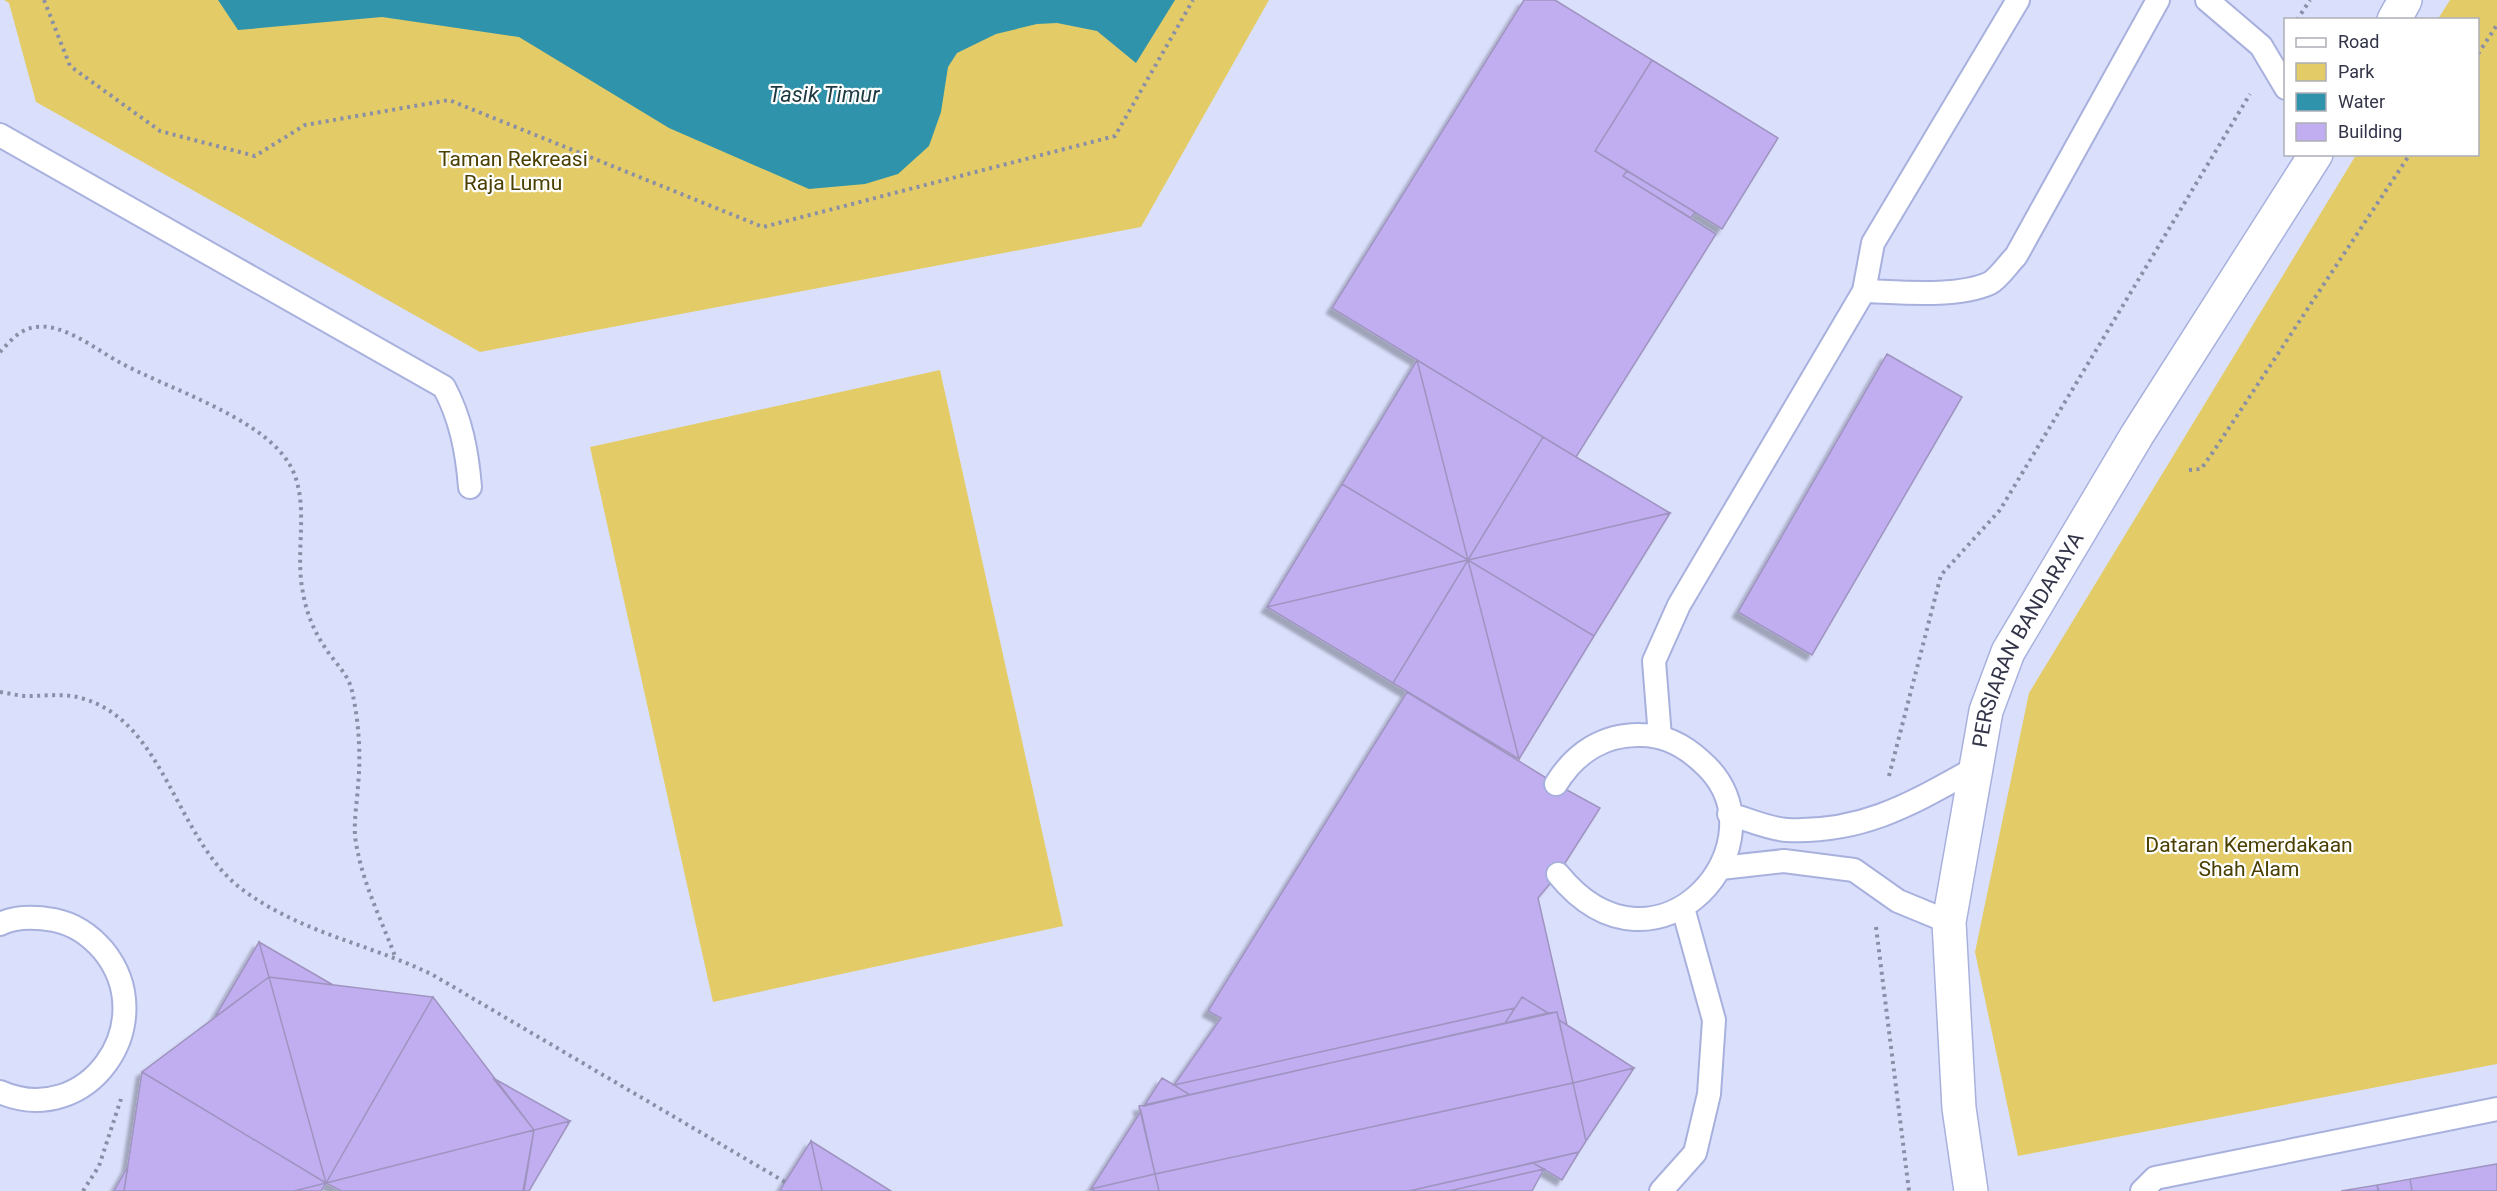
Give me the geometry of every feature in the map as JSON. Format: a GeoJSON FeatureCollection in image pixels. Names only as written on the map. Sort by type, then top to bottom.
{"type":"FeatureCollection","features":[{"type":"Feature","properties":{"kind":"main road"},"geometry":{"type":"LineString","coordinates":[[2395,18],[2405,0]]}},
{"type":"Feature","properties":{"kind":"main road","name":"PERSIARAN BANDARAYA"},"geometry":{"type":"LineString","coordinates":[[1971,1191],[1959,1108],[1948,922],[1986,711],[2008,652],[2137,435],[2314,156]]}},
{"type":"Feature","properties":{"kind":"lane"},"geometry":{"type":"LineString","coordinates":[[1660,737],[1654,661],[1679,605],[1864,291],[1873,243],[2018,0]]}},
{"type":"Feature","properties":{"kind":"lane"},"geometry":{"type":"LineString","coordinates":[[1864,291],[1926,292],[1965,289],[1991,282],[2016,256],[2158,0]]}},
{"type":"Feature","properties":{"kind":"lane"},"geometry":{"type":"LineString","coordinates":[[2207,0],[2261,46],[2284,85]]}},
{"type":"Feature","properties":{"kind":"lane"},"geometry":{"type":"LineString","coordinates":[[0,135],[444,387],[454,407],[466,446],[470,487]]}},
{"type":"Feature","properties":{"kind":"lane"},"geometry":{"type":"LineString","coordinates":[[1556,784],[1574,760],[1599,743],[1629,735],[1660,737],[1693,753],[1706,765],[1721,788],[1730,814],[1730,842],[1721,868],[1705,890],[1683,908],[1661,916],[1637,919],[1614,916],[1592,907],[1573,893],[1558,874]]}},
{"type":"Feature","properties":{"kind":"lane"},"geometry":{"type":"LineString","coordinates":[[1730,814],[1786,830],[1858,825],[1902,809],[1974,769]]}},
{"type":"Feature","properties":{"kind":"lane"},"geometry":{"type":"LineString","coordinates":[[1721,868],[1784,861],[1854,870],[1898,900],[1948,922]]}},
{"type":"Feature","properties":{"kind":"lane"},"geometry":{"type":"LineString","coordinates":[[1661,1191],[1695,1153],[1709,1094],[1714,1020],[1683,908]]}},
{"type":"Feature","properties":{"kind":"lane"},"geometry":{"type":"LineString","coordinates":[[0,924],[36,917],[67,923],[93,939],[113,962],[124,991],[125,1022],[116,1051],[97,1076],[71,1093],[42,1100],[4,1101]]}},
{"type":"Feature","properties":{"kind":"lane"},"geometry":{"type":"LineString","coordinates":[[2142,1191],[2155,1178],[2497,1109]]}},
{"type":"Feature","properties":{"kind":"path"},"geometry":{"type":"LineString","coordinates":[[44,0],[70,66],[160,131],[255,156],[305,125],[449,100],[763,227],[1115,136],[1193,0]]}},
{"type":"Feature","properties":{"kind":"path"},"geometry":{"type":"LineString","coordinates":[[2298,18],[2310,0]]}},
{"type":"Feature","properties":{"kind":"path"},"geometry":{"type":"LineString","coordinates":[[2479,52],[2497,25]]}},
{"type":"Feature","properties":{"kind":"path"},"geometry":{"type":"LineString","coordinates":[[2188,470],[2201,469],[2213,452],[2409,156]]}},
{"type":"Feature","properties":{"kind":"path"},"geometry":{"type":"LineString","coordinates":[[0,352],[21,332],[36,328],[62,329],[118,361],[243,423],[269,441],[286,459],[295,477],[300,501],[298,560],[310,622],[324,647],[339,665],[351,689],[359,743],[355,834],[369,889],[395,956]]}},
{"type":"Feature","properties":{"kind":"path"},"geometry":{"type":"LineString","coordinates":[[0,692],[26,696],[51,694],[81,698],[112,712],[130,725],[150,751],[163,779],[218,869],[243,890],[301,925],[395,956],[433,975],[785,1182]]}},
{"type":"Feature","properties":{"kind":"green space","name":"Taman Rekreasi Raja Lumu"},"geometry":{"type":"Polygon","coordinates":[[[4,0],[1269,0],[1141,227],[480,352],[36,102],[9,3],[4,0]]]}},
{"type":"Feature","properties":{"kind":"green space","name":"Dataran Kemerdakaan Shah Alam"},"geometry":{"type":"Polygon","coordinates":[[[2450,0],[2497,0],[2497,1064],[2018,1156],[1975,952],[2029,693],[2355,156],[2479,156],[2479,18],[2439,18],[2450,0]]]}},
{"type":"Feature","properties":{"kind":"green space"},"geometry":{"type":"Polygon","coordinates":[[[940,370],[1063,926],[713,1002],[590,447],[940,370]]]}},
{"type":"Feature","properties":{"kind":"water","name":"Tasik Timur"},"geometry":{"type":"Polygon","coordinates":[[[218,0],[1175,0],[1136,63],[1097,31],[1057,23],[1037,24],[996,34],[957,53],[948,67],[941,112],[929,146],[898,174],[865,184],[809,189],[669,128],[519,37],[382,17],[238,30],[218,0]]]}},
{"type":"Feature","properties":{"kind":"building"},"geometry":{"type":"Polygon","coordinates":[[[1524,0],[1555,0],[1652,60],[1595,151],[1627,171],[1623,176],[1716,234],[1576,457],[1332,308],[1524,0]]]}},
{"type":"Feature","properties":{"kind":"building"},"geometry":{"type":"Polygon","coordinates":[[[1652,60],[1778,138],[1722,229],[1595,151],[1652,60]]]}},
{"type":"Feature","properties":{"kind":"building"},"geometry":{"type":"Polygon","coordinates":[[[1627,171],[1695,212],[1691,218],[1623,176],[1627,171]]]}},
{"type":"Feature","properties":{"kind":"building"},"geometry":{"type":"Polygon","coordinates":[[[1887,354],[1962,397],[1812,655],[1738,612],[1887,354]]]}},
{"type":"Feature","properties":{"kind":"building"},"geometry":{"type":"Polygon","coordinates":[[[1417,360],[1468,560],[1342,484],[1417,360]]]}},
{"type":"Feature","properties":{"kind":"building"},"geometry":{"type":"Polygon","coordinates":[[[1417,360],[1543,437],[1468,560],[1417,360]]]}},
{"type":"Feature","properties":{"kind":"building"},"geometry":{"type":"Polygon","coordinates":[[[1543,437],[1576,457],[1670,513],[1468,560],[1543,437]]]}},
{"type":"Feature","properties":{"kind":"building"},"geometry":{"type":"Polygon","coordinates":[[[1342,484],[1468,560],[1267,607],[1342,484]]]}},
{"type":"Feature","properties":{"kind":"building"},"geometry":{"type":"Polygon","coordinates":[[[1670,513],[1594,636],[1468,560],[1670,513]]]}},
{"type":"Feature","properties":{"kind":"building"},"geometry":{"type":"Polygon","coordinates":[[[1468,560],[1393,683],[1267,607],[1468,560]]]}},
{"type":"Feature","properties":{"kind":"building"},"geometry":{"type":"Polygon","coordinates":[[[1468,560],[1519,759],[1393,683],[1468,560]]]}},
{"type":"Feature","properties":{"kind":"building"},"geometry":{"type":"Polygon","coordinates":[[[1468,560],[1594,636],[1519,759],[1468,560]]]}},
{"type":"Feature","properties":{"kind":"building"},"geometry":{"type":"Polygon","coordinates":[[[1407,692],[1556,784],[1600,808],[1558,874],[1538,898],[1567,1025],[1559,1020],[1557,1012],[1548,1013],[1522,997],[1515,1008],[1174,1085],[1221,1018],[1208,1011],[1407,692]]]}},
{"type":"Feature","properties":{"kind":"building"},"geometry":{"type":"Polygon","coordinates":[[[259,942],[269,977],[215,1017],[259,942]]]}},
{"type":"Feature","properties":{"kind":"building"},"geometry":{"type":"Polygon","coordinates":[[[259,942],[333,985],[269,977],[259,942]]]}},
{"type":"Feature","properties":{"kind":"building"},"geometry":{"type":"Polygon","coordinates":[[[269,977],[326,1183],[142,1072],[269,977]]]}},
{"type":"Feature","properties":{"kind":"building"},"geometry":{"type":"Polygon","coordinates":[[[269,977],[433,997],[326,1183],[269,977]]]}},
{"type":"Feature","properties":{"kind":"building"},"geometry":{"type":"Polygon","coordinates":[[[433,997],[534,1130],[326,1183],[433,997]]]}},
{"type":"Feature","properties":{"kind":"building"},"geometry":{"type":"Polygon","coordinates":[[[1522,997],[1548,1013],[1505,1023],[1515,1008],[1522,997]]]}},
{"type":"Feature","properties":{"kind":"building"},"geometry":{"type":"Polygon","coordinates":[[[1515,1008],[1505,1023],[1190,1095],[1174,1085],[1515,1008]]]}},
{"type":"Feature","properties":{"kind":"building"},"geometry":{"type":"Polygon","coordinates":[[[1557,1012],[1573,1083],[1155,1174],[1139,1106],[1557,1012]]]}},
{"type":"Feature","properties":{"kind":"building"},"geometry":{"type":"Polygon","coordinates":[[[1559,1020],[1567,1025],[1634,1068],[1573,1083],[1559,1020]]]}},
{"type":"Feature","properties":{"kind":"building"},"geometry":{"type":"Polygon","coordinates":[[[1634,1068],[1586,1141],[1573,1083],[1634,1068]]]}},
{"type":"Feature","properties":{"kind":"building"},"geometry":{"type":"Polygon","coordinates":[[[142,1072],[326,1183],[294,1191],[124,1191],[142,1072]]]}},
{"type":"Feature","properties":{"kind":"building"},"geometry":{"type":"Polygon","coordinates":[[[493,1078],[570,1121],[534,1130],[493,1078]]]}},
{"type":"Feature","properties":{"kind":"building"},"geometry":{"type":"Polygon","coordinates":[[[1162,1078],[1190,1095],[1144,1106],[1162,1078]]]}},
{"type":"Feature","properties":{"kind":"building"},"geometry":{"type":"Polygon","coordinates":[[[1573,1083],[1586,1141],[1579,1152],[1409,1191],[1159,1191],[1155,1174],[1573,1083]]]}},
{"type":"Feature","properties":{"kind":"building"},"geometry":{"type":"Polygon","coordinates":[[[1141,1111],[1155,1174],[1091,1189],[1141,1111]]]}},
{"type":"Feature","properties":{"kind":"building"},"geometry":{"type":"Polygon","coordinates":[[[570,1121],[529,1191],[524,1191],[534,1130],[570,1121]]]}},
{"type":"Feature","properties":{"kind":"building"},"geometry":{"type":"Polygon","coordinates":[[[534,1130],[523,1191],[341,1191],[326,1183],[534,1130]]]}},
{"type":"Feature","properties":{"kind":"building"},"geometry":{"type":"Polygon","coordinates":[[[811,1141],[822,1191],[780,1191],[785,1182],[811,1141]]]}},
{"type":"Feature","properties":{"kind":"building"},"geometry":{"type":"Polygon","coordinates":[[[811,1141],[891,1191],[822,1191],[811,1141]]]}},
{"type":"Feature","properties":{"kind":"building"},"geometry":{"type":"Polygon","coordinates":[[[1579,1152],[1562,1180],[1533,1163],[1579,1152]]]}},
{"type":"Feature","properties":{"kind":"building"},"geometry":{"type":"Polygon","coordinates":[[[1533,1163],[1544,1169],[1449,1191],[1409,1191],[1533,1163]]]}},
{"type":"Feature","properties":{"kind":"building"},"geometry":{"type":"Polygon","coordinates":[[[2497,1164],[2497,1191],[2412,1191],[2410,1179],[2497,1164]]]}},
{"type":"Feature","properties":{"kind":"building"},"geometry":{"type":"Polygon","coordinates":[[[128,1166],[124,1191],[114,1191],[128,1166]]]}},
{"type":"Feature","properties":{"kind":"building"},"geometry":{"type":"Polygon","coordinates":[[[1544,1169],[1532,1191],[1449,1191],[1544,1169]]]}},
{"type":"Feature","properties":{"kind":"building"},"geometry":{"type":"Polygon","coordinates":[[[1155,1174],[1159,1191],[1095,1191],[1091,1189],[1155,1174]]]}},
{"type":"Feature","properties":{"kind":"building"},"geometry":{"type":"Polygon","coordinates":[[[2410,1179],[2412,1191],[2378,1191],[2377,1185],[2410,1179]]]}},
{"type":"Feature","properties":{"kind":"building"},"geometry":{"type":"Polygon","coordinates":[[[326,1183],[321,1191],[294,1191],[326,1183]]]}},
{"type":"Feature","properties":{"kind":"building"},"geometry":{"type":"Polygon","coordinates":[[[2377,1185],[2379,1191],[2341,1191],[2377,1185]]]}},
{"type":"Feature","properties":{"kind":"building"},"geometry":{"type":"Polygon","coordinates":[[[2377,1185],[2379,1191],[2341,1191],[2377,1185]]]}}]}
